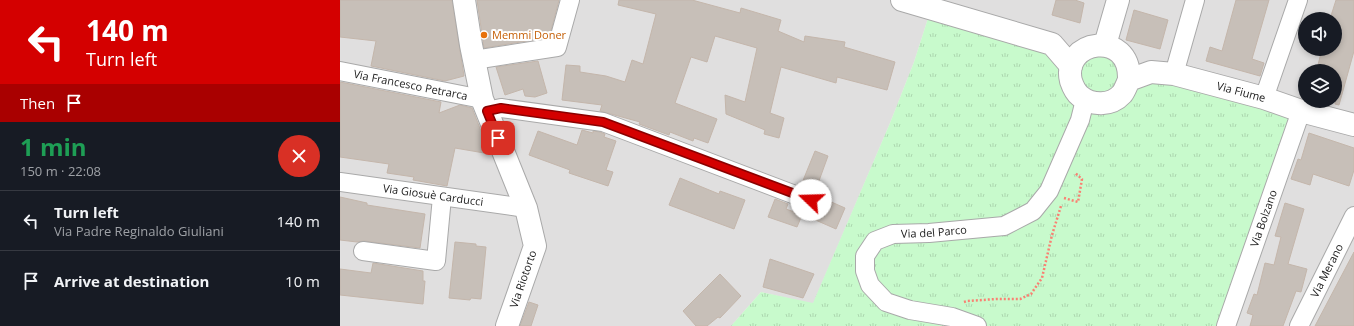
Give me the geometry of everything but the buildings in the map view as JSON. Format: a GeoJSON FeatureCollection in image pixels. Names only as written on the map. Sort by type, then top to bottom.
{"type":"FeatureCollection","features":[{"type":"Feature","properties":{"kind":"street","name":"Via Riotorto"},"geometry":{"type":"LineString","coordinates":[[464,0],[474,60],[484,105],[526,208],[535,246],[507,326]]}},
{"type":"Feature","properties":{"kind":"street"},"geometry":{"type":"LineString","coordinates":[[474,60],[557,47],[570,0]]}},
{"type":"Feature","properties":{"kind":"street"},"geometry":{"type":"LineString","coordinates":[[902,0],[1052,44],[1071,66]]}},
{"type":"Feature","properties":{"kind":"street"},"geometry":{"type":"LineString","coordinates":[[1105,45],[1118,0]]}},
{"type":"Feature","properties":{"kind":"street"},"geometry":{"type":"LineString","coordinates":[[1174,74],[1196,0]]}},
{"type":"Feature","properties":{"kind":"street"},"geometry":{"type":"LineString","coordinates":[[1264,98],[1298,0]]}},
{"type":"Feature","properties":{"kind":"street"},"geometry":{"type":"LineString","coordinates":[[1095,45],[1105,45],[1122,55],[1129,71],[1129,80],[1122,93],[1114,100],[1095,104],[1085,100],[1072,86],[1070,76],[1071,66],[1077,55],[1085,48],[1095,45]]}},
{"type":"Feature","properties":{"kind":"street","name":"Via Francesco Petrarca"},"geometry":{"type":"LineString","coordinates":[[340,71],[484,105],[603,122],[811,200]]}},
{"type":"Feature","properties":{"kind":"street","name":"Via Fiume"},"geometry":{"type":"LineString","coordinates":[[1129,80],[1151,72],[1174,74],[1354,124]]}},
{"type":"Feature","properties":{"kind":"street","name":"Via del Parco"},"geometry":{"type":"LineString","coordinates":[[977,326],[952,317],[910,310],[886,302],[870,285],[865,271],[865,256],[875,241],[893,234],[929,233],[1004,226],[1033,210],[1049,191],[1080,120],[1085,100]]}},
{"type":"Feature","properties":{"kind":"street","name":"Via Bolzano"},"geometry":{"type":"LineString","coordinates":[[1226,326],[1301,110]]}},
{"type":"Feature","properties":{"kind":"street","name":"Via Giosuè Carducci"},"geometry":{"type":"LineString","coordinates":[[340,182],[526,208]]}},
{"type":"Feature","properties":{"kind":"street"},"geometry":{"type":"LineString","coordinates":[[363,251],[436,261],[442,197]]}},
{"type":"Feature","properties":{"kind":"street","name":"Via Merano"},"geometry":{"type":"LineString","coordinates":[[1298,326],[1354,216]]}},
{"type":"Feature","properties":{"kind":"path"},"geometry":{"type":"LineString","coordinates":[[1062,162],[1082,179],[1078,202],[1063,198]]}},
{"type":"Feature","properties":{"kind":"path"},"geometry":{"type":"LineString","coordinates":[[952,317],[953,307],[966,301],[1020,299],[1031,294],[1042,278],[1061,205]]}},
{"type":"Feature","properties":{"kind":"shaded area"},"geometry":{"type":"Polygon","coordinates":[[[340,0],[1354,0],[1354,326],[1226,326],[1174,74],[1052,44],[931,9],[914,62],[890,123],[813,304],[761,292],[731,326],[340,326],[340,0]]]}},
{"type":"Feature","properties":{"kind":"green space"},"geometry":{"type":"Polygon","coordinates":[[[931,9],[1052,44],[1174,74],[1301,111],[1226,326],[731,326],[761,292],[813,303],[890,123],[914,62],[931,9]]]}},
{"type":"Feature","properties":{"kind":"place","name":"Memmi Doner"},"geometry":{"type":"Point","coordinates":[484,35]}},
{"type":"Feature","properties":{"kind":"route"},"geometry":{"type":"LineString","coordinates":[[498,138],[487,111],[501,108],[603,122],[811,200]]}}]}
